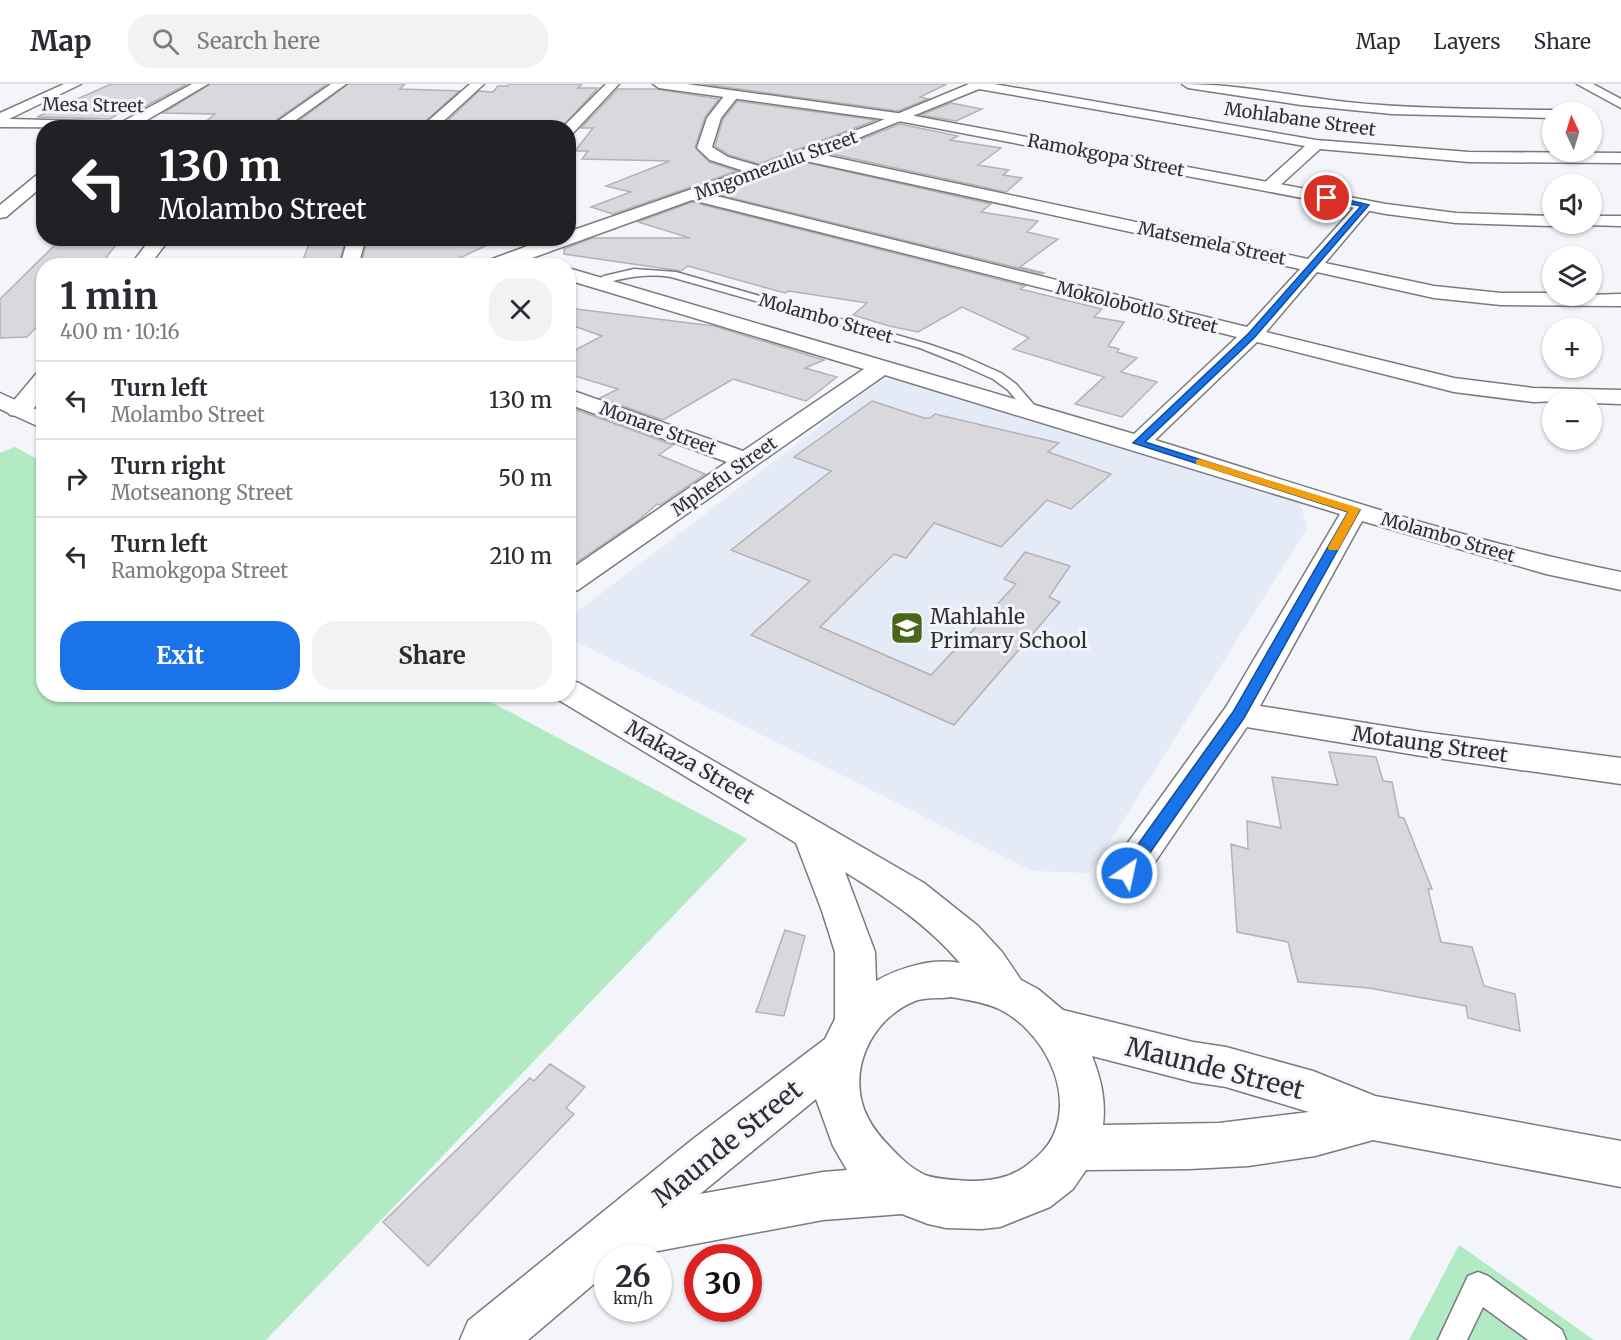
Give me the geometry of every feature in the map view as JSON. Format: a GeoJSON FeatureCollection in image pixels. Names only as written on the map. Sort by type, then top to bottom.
{"type":"FeatureCollection","features":[{"type":"Feature","properties":{"kind":"street"},"geometry":{"type":"LineString","coordinates":[[0,121],[75,84]]}},
{"type":"Feature","properties":{"kind":"street"},"geometry":{"type":"LineString","coordinates":[[137,120],[202,84]]}},
{"type":"Feature","properties":{"kind":"street"},"geometry":{"type":"LineString","coordinates":[[287,120],[340,84]]}},
{"type":"Feature","properties":{"kind":"street"},"geometry":{"type":"LineString","coordinates":[[436,120],[478,84]]}},
{"type":"Feature","properties":{"kind":"street"},"geometry":{"type":"LineString","coordinates":[[576,122],[613,84]]}},
{"type":"Feature","properties":{"kind":"street","name":"Ramokgopa Street"},"geometry":{"type":"LineString","coordinates":[[659,84],[904,118],[1366,205],[1456,218],[1542,221]]}},
{"type":"Feature","properties":{"kind":"street"},"geometry":{"type":"LineString","coordinates":[[1188,84],[1342,106],[1439,112],[1542,114]]}},
{"type":"Feature","properties":{"kind":"street"},"geometry":{"type":"LineString","coordinates":[[1583,84],[1618,111]]}},
{"type":"Feature","properties":{"kind":"street","name":"Mngomezulu Street"},"geometry":{"type":"LineString","coordinates":[[576,235],[806,156],[904,118],[978,85]]}},
{"type":"Feature","properties":{"kind":"street","name":"Mohlabane Street"},"geometry":{"type":"LineString","coordinates":[[978,85],[1316,144],[1469,157],[1621,158]]}},
{"type":"Feature","properties":{"kind":"street"},"geometry":{"type":"LineString","coordinates":[[1320,90],[1342,106]]}},
{"type":"Feature","properties":{"kind":"street"},"geometry":{"type":"LineString","coordinates":[[733,94],[723,103],[711,123],[704,148],[708,153],[720,158],[762,171]]}},
{"type":"Feature","properties":{"kind":"street","name":"Mesa Street"},"geometry":{"type":"LineString","coordinates":[[0,121],[36,123]]}},
{"type":"Feature","properties":{"kind":"street"},"geometry":{"type":"LineString","coordinates":[[1270,186],[1316,144]]}},
{"type":"Feature","properties":{"kind":"street","name":"Matsemela Street"},"geometry":{"type":"LineString","coordinates":[[806,156],[1467,297],[1621,300]]}},
{"type":"Feature","properties":{"kind":"street"},"geometry":{"type":"LineString","coordinates":[[0,213],[36,184]]}},
{"type":"Feature","properties":{"kind":"street","name":"Mokolobotlo Street"},"geometry":{"type":"LineString","coordinates":[[692,195],[1454,385],[1533,395],[1621,397]]}},
{"type":"Feature","properties":{"kind":"street"},"geometry":{"type":"LineString","coordinates":[[1138,443],[1251,336],[1315,266],[1366,205]]}},
{"type":"Feature","properties":{"kind":"street"},"geometry":{"type":"LineString","coordinates":[[576,220],[594,229]]}},
{"type":"Feature","properties":{"kind":"street"},"geometry":{"type":"LineString","coordinates":[[1602,221],[1621,221]]}},
{"type":"Feature","properties":{"kind":"street"},"geometry":{"type":"LineString","coordinates":[[145,258],[155,246]]}},
{"type":"Feature","properties":{"kind":"street","name":"Mngomezulu Street"},"geometry":{"type":"LineString","coordinates":[[513,258],[546,246]]}},
{"type":"Feature","properties":{"kind":"street","name":"Molambo Street"},"geometry":{"type":"LineString","coordinates":[[576,276],[1355,510],[1556,568],[1621,581]]}},
{"type":"Feature","properties":{"kind":"street","name":"Mphefu Street"},"geometry":{"type":"LineString","coordinates":[[576,579],[880,368]]}},
{"type":"Feature","properties":{"kind":"street"},"geometry":{"type":"LineString","coordinates":[[36,385],[9,405],[36,418]]}},
{"type":"Feature","properties":{"kind":"street","name":"Monare Street"},"geometry":{"type":"LineString","coordinates":[[576,399],[747,461]]}},
{"type":"Feature","properties":{"kind":"street"},"geometry":{"type":"LineString","coordinates":[[1127,873],[1239,714],[1355,510]]}},
{"type":"Feature","properties":{"kind":"street","name":"Makaza Street"},"geometry":{"type":"LineString","coordinates":[[576,697],[894,882],[955,929],[994,971],[1007,994]]}},
{"type":"Feature","properties":{"kind":"street","name":"Motaung Street"},"geometry":{"type":"LineString","coordinates":[[1239,714],[1422,744],[1621,771]]}},
{"type":"Feature","properties":{"kind":"street"},"geometry":{"type":"LineString","coordinates":[[811,834],[842,911],[855,952],[847,1038],[836,1090],[846,1128],[869,1162],[904,1190],[946,1205],[990,1206],[1030,1193],[1061,1168],[1079,1133],[1083,1096],[1073,1060],[1053,1027]]}},
{"type":"Feature","properties":{"kind":"street","name":"Maunde Street"},"geometry":{"type":"LineString","coordinates":[[487,1340],[847,1038],[881,999],[914,983],[951,979],[988,985],[1023,1002],[1053,1027],[1193,1062],[1226,1066],[1313,1092],[1373,1118],[1621,1164]]}},
{"type":"Feature","properties":{"kind":"street","name":"Maunde Street"},"geometry":{"type":"LineString","coordinates":[[1072,1147],[1159,1148],[1243,1143],[1307,1135],[1373,1118]]}},
{"type":"Feature","properties":{"kind":"street","name":"Maunde Street"},"geometry":{"type":"LineString","coordinates":[[616,1233],[824,1196],[904,1190]]}},
{"type":"Feature","properties":{"kind":"lane","name":"Molambo Street"},"geometry":{"type":"LineString","coordinates":[[598,282],[640,270],[672,274],[924,346],[997,376],[1012,387],[1036,414]]}},
{"type":"Feature","properties":{"kind":"lane"},"geometry":{"type":"LineString","coordinates":[[1452,1340],[1478,1286],[1552,1340]]}},
{"type":"Feature","properties":{"kind":"shaded area","name":"Mahlahle Primary School"},"geometry":{"type":"Polygon","coordinates":[[[895,379],[1300,502],[1307,529],[1090,873],[1033,871],[576,642],[576,613],[880,380],[895,379]]]}},
{"type":"Feature","properties":{"kind":"green space"},"geometry":{"type":"Polygon","coordinates":[[[15,447],[36,458],[36,702],[491,702],[747,839],[266,1340],[0,1340],[0,453],[15,447]]]}},
{"type":"Feature","properties":{"kind":"green space"},"geometry":{"type":"Polygon","coordinates":[[[1459,1245],[1594,1340],[1409,1340],[1459,1245]]]}},
{"type":"Feature","properties":{"kind":"building"},"geometry":{"type":"Polygon","coordinates":[[[111,84],[187,84],[135,112],[121,112],[110,119],[37,117],[111,84]]]}},
{"type":"Feature","properties":{"kind":"building"},"geometry":{"type":"Polygon","coordinates":[[[210,84],[327,84],[276,120],[208,120],[215,114],[163,113],[210,84]]]}},
{"type":"Feature","properties":{"kind":"building"},"geometry":{"type":"Polygon","coordinates":[[[348,84],[405,84],[400,89],[459,91],[427,120],[300,120],[348,84]]]}},
{"type":"Feature","properties":{"kind":"building"},"geometry":{"type":"Polygon","coordinates":[[[509,84],[582,84],[578,88],[598,88],[568,120],[448,120],[479,91],[493,92],[498,86],[509,84]]]}},
{"type":"Feature","properties":{"kind":"building"},"geometry":{"type":"Polygon","coordinates":[[[703,84],[947,84],[920,97],[928,99],[898,111],[703,84]]]}},
{"type":"Feature","properties":{"kind":"building"},"geometry":{"type":"Polygon","coordinates":[[[618,89],[656,89],[719,99],[705,117],[695,147],[709,162],[737,171],[613,214],[591,207],[631,192],[606,186],[670,161],[582,159],[588,151],[576,150],[593,128],[581,128],[618,89]]]}},
{"type":"Feature","properties":{"kind":"building"},"geometry":{"type":"Polygon","coordinates":[[[737,101],[876,120],[759,164],[729,155],[715,146],[723,119],[737,101]]]}},
{"type":"Feature","properties":{"kind":"building"},"geometry":{"type":"Polygon","coordinates":[[[951,103],[982,109],[956,121],[921,115],[951,103]]]}},
{"type":"Feature","properties":{"kind":"building"},"geometry":{"type":"Polygon","coordinates":[[[900,124],[958,136],[950,140],[1001,148],[978,165],[1009,170],[1003,175],[1022,178],[1006,192],[827,153],[900,124]]]}},
{"type":"Feature","properties":{"kind":"building"},"geometry":{"type":"Polygon","coordinates":[[[804,162],[991,204],[981,212],[1038,221],[1027,232],[1058,239],[1020,267],[1044,273],[1042,274],[716,194],[804,162]]]}},
{"type":"Feature","properties":{"kind":"building"},"geometry":{"type":"Polygon","coordinates":[[[692,202],[1025,286],[1020,289],[1102,309],[1094,317],[1124,322],[1108,346],[1119,349],[1117,352],[1137,358],[1121,372],[1157,382],[1122,417],[1075,404],[1104,377],[1013,349],[1029,338],[962,307],[918,332],[853,315],[867,303],[789,291],[785,293],[688,266],[681,271],[564,254],[564,249],[592,238],[690,238],[638,222],[692,202]]]}},
{"type":"Feature","properties":{"kind":"building"},"geometry":{"type":"Polygon","coordinates":[[[54,246],[115,246],[106,258],[42,258],[54,246]]]}},
{"type":"Feature","properties":{"kind":"building"},"geometry":{"type":"Polygon","coordinates":[[[309,246],[344,246],[340,258],[303,258],[309,246]]]}},
{"type":"Feature","properties":{"kind":"building"},"geometry":{"type":"Polygon","coordinates":[[[366,246],[485,246],[460,258],[362,258],[366,246]]]}},
{"type":"Feature","properties":{"kind":"building"},"geometry":{"type":"Polygon","coordinates":[[[36,264],[36,327],[27,337],[0,338],[0,299],[36,264]]]}},
{"type":"Feature","properties":{"kind":"building"},"geometry":{"type":"Polygon","coordinates":[[[576,309],[714,326],[824,360],[805,368],[837,377],[806,401],[733,379],[663,420],[600,398],[618,389],[576,376],[576,350],[602,336],[576,327],[576,309]]]}},
{"type":"Feature","properties":{"kind":"building"},"geometry":{"type":"Polygon","coordinates":[[[872,401],[924,418],[930,418],[935,414],[1059,443],[1048,452],[1111,474],[1071,509],[1047,500],[1001,547],[934,523],[906,558],[894,554],[820,627],[931,675],[1016,584],[1004,579],[1025,552],[1070,566],[1049,597],[1060,602],[954,725],[751,635],[810,581],[731,550],[831,471],[794,457],[872,401]]]}},
{"type":"Feature","properties":{"kind":"building"},"geometry":{"type":"Polygon","coordinates":[[[576,410],[673,445],[659,455],[705,474],[660,505],[657,504],[639,520],[576,563],[576,410]]]}},
{"type":"Feature","properties":{"kind":"building"},"geometry":{"type":"Polygon","coordinates":[[[1329,752],[1376,757],[1383,781],[1392,782],[1399,817],[1404,818],[1432,889],[1428,889],[1441,942],[1472,947],[1484,986],[1515,994],[1520,1031],[1468,1018],[1466,1006],[1369,988],[1298,982],[1288,942],[1237,932],[1231,844],[1248,849],[1247,821],[1281,828],[1272,777],[1338,785],[1329,752]]]}},
{"type":"Feature","properties":{"kind":"building"},"geometry":{"type":"Polygon","coordinates":[[[785,930],[805,936],[784,1016],[756,1012],[785,930]]]}},
{"type":"Feature","properties":{"kind":"building"},"geometry":{"type":"Polygon","coordinates":[[[550,1064],[585,1087],[566,1108],[574,1114],[428,1266],[383,1222],[530,1078],[534,1081],[550,1064]]]}},
{"type":"Feature","properties":{"kind":"slow traffic"},"geometry":{"type":"LineString","coordinates":[[1200,462],[1355,510],[1334,547]]}},
{"type":"Feature","properties":{"kind":"place","name":"Mahlahle Primary School"},"geometry":{"type":"Point","coordinates":[907,628]}},
{"type":"Feature","properties":{"kind":"route"},"geometry":{"type":"LineString","coordinates":[[1127,873],[1239,714],[1355,510],[1138,443],[1251,336],[1315,266],[1366,205],[1327,198]]}}]}
